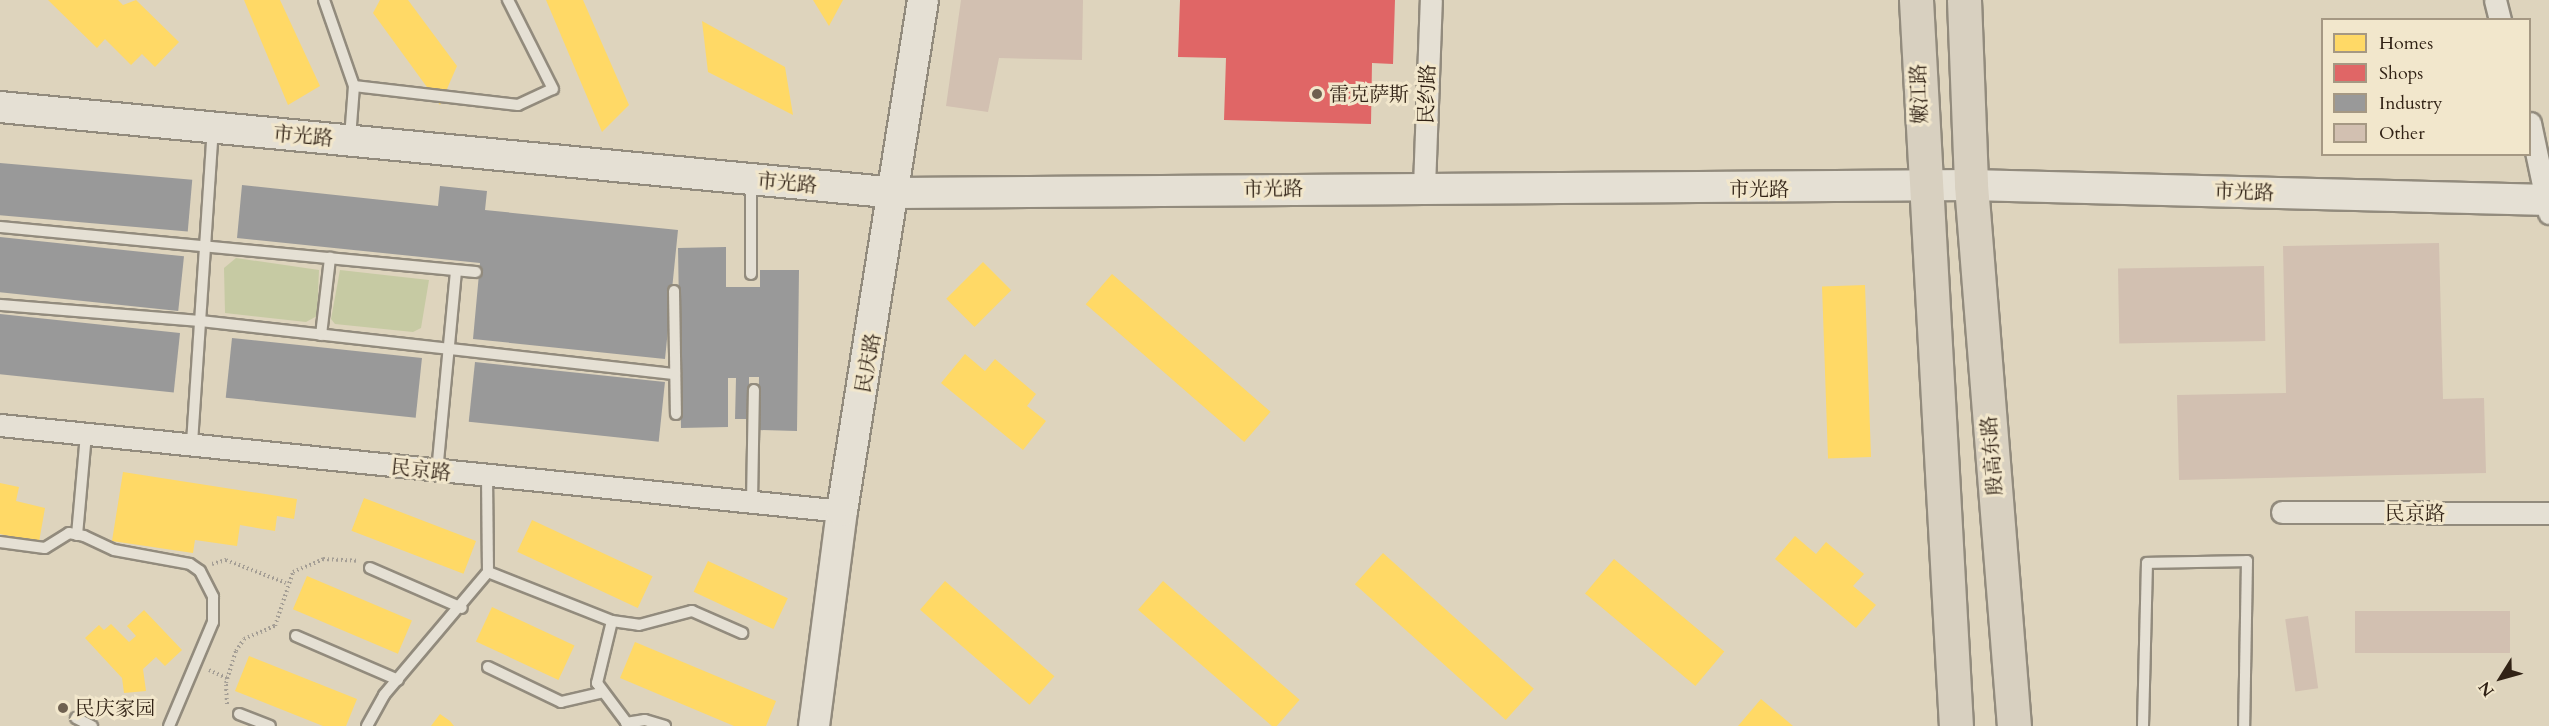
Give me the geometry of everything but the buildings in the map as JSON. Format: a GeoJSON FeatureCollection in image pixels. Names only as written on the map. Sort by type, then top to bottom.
{"type":"FeatureCollection","features":[{"type":"Feature","properties":{"kind":"main road","name":"嫩江路"},"geometry":{"type":"LineString","coordinates":[[1916,0],[1923,189]]}},
{"type":"Feature","properties":{"kind":"main road"},"geometry":{"type":"LineString","coordinates":[[1964,0],[1971,185]]}},
{"type":"Feature","properties":{"kind":"main road","name":"殷高东路"},"geometry":{"type":"LineString","coordinates":[[1971,185],[2014,726]]}},
{"type":"Feature","properties":{"kind":"main road"},"geometry":{"type":"LineString","coordinates":[[1923,189],[1956,726]]}},
{"type":"Feature","properties":{"kind":"street","name":"民庆路"},"geometry":{"type":"LineString","coordinates":[[814,726],[842,511],[897,193],[923,0]]}},
{"type":"Feature","properties":{"kind":"street","name":"民约路"},"geometry":{"type":"LineString","coordinates":[[1424,187],[1431,0]]}},
{"type":"Feature","properties":{"kind":"street"},"geometry":{"type":"LineString","coordinates":[[2495,0],[2500,18]]}},
{"type":"Feature","properties":{"kind":"street","name":"市光路"},"geometry":{"type":"LineString","coordinates":[[0,107],[897,193],[1424,187],[1923,189],[1971,185],[2548,205]]}},
{"type":"Feature","properties":{"kind":"street"},"geometry":{"type":"LineString","coordinates":[[2531,132],[2548,205]]}},
{"type":"Feature","properties":{"kind":"street","name":"民京路"},"geometry":{"type":"LineString","coordinates":[[0,425],[192,443],[437,472],[842,511]]}},
{"type":"Feature","properties":{"kind":"street","name":"民京路"},"geometry":{"type":"LineString","coordinates":[[2282,512],[2549,513]]}},
{"type":"Feature","properties":{"kind":"lane"},"geometry":{"type":"LineString","coordinates":[[324,0],[354,86],[350,141]]}},
{"type":"Feature","properties":{"kind":"lane"},"geometry":{"type":"LineString","coordinates":[[354,86],[518,105],[554,89],[508,0]]}},
{"type":"Feature","properties":{"kind":"lane"},"geometry":{"type":"LineString","coordinates":[[192,443],[213,128]]}},
{"type":"Feature","properties":{"kind":"lane"},"geometry":{"type":"LineString","coordinates":[[751,179],[751,274]]}},
{"type":"Feature","properties":{"kind":"lane"},"geometry":{"type":"LineString","coordinates":[[0,227],[476,272]]}},
{"type":"Feature","properties":{"kind":"lane"},"geometry":{"type":"LineString","coordinates":[[321,335],[330,258]]}},
{"type":"Feature","properties":{"kind":"lane"},"geometry":{"type":"LineString","coordinates":[[437,472],[456,271]]}},
{"type":"Feature","properties":{"kind":"lane"},"geometry":{"type":"LineString","coordinates":[[674,291],[676,414]]}},
{"type":"Feature","properties":{"kind":"lane"},"geometry":{"type":"LineString","coordinates":[[0,305],[201,321],[675,374]]}},
{"type":"Feature","properties":{"kind":"lane"},"geometry":{"type":"LineString","coordinates":[[752,502],[754,390]]}},
{"type":"Feature","properties":{"kind":"lane"},"geometry":{"type":"LineString","coordinates":[[77,535],[87,434]]}},
{"type":"Feature","properties":{"kind":"lane"},"geometry":{"type":"LineString","coordinates":[[367,726],[398,680],[462,608],[488,572],[487,477]]}},
{"type":"Feature","properties":{"kind":"lane"},"geometry":{"type":"LineString","coordinates":[[0,542],[45,548],[77,535],[200,572],[214,610],[198,665],[170,726]]}},
{"type":"Feature","properties":{"kind":"lane"},"geometry":{"type":"LineString","coordinates":[[2143,726],[2147,563],[2247,561],[2244,726]]}},
{"type":"Feature","properties":{"kind":"lane"},"geometry":{"type":"LineString","coordinates":[[370,568],[462,608]]}},
{"type":"Feature","properties":{"kind":"lane"},"geometry":{"type":"LineString","coordinates":[[488,572],[612,621],[639,625],[692,611],[742,633]]}},
{"type":"Feature","properties":{"kind":"lane"},"geometry":{"type":"LineString","coordinates":[[612,621],[598,667],[600,693],[627,725],[645,720],[665,726]]}},
{"type":"Feature","properties":{"kind":"lane"},"geometry":{"type":"LineString","coordinates":[[296,636],[398,680]]}},
{"type":"Feature","properties":{"kind":"lane"},"geometry":{"type":"LineString","coordinates":[[488,667],[561,702],[600,693]]}},
{"type":"Feature","properties":{"kind":"lane"},"geometry":{"type":"LineString","coordinates":[[239,714],[270,726]]}},
{"type":"Feature","properties":{"kind":"lane"},"geometry":{"type":"LineString","coordinates":[[76,718],[92,726]]}},
{"type":"Feature","properties":{"kind":"path"},"geometry":{"type":"LineString","coordinates":[[227,709],[227,678],[244,639],[275,626],[286,583],[305,563],[323,559],[356,561],[370,568]]}},
{"type":"Feature","properties":{"kind":"path"},"geometry":{"type":"LineString","coordinates":[[200,572],[226,560],[286,583]]}},
{"type":"Feature","properties":{"kind":"path"},"geometry":{"type":"LineString","coordinates":[[198,665],[227,678]]}},
{"type":"Feature","properties":{"kind":"green space"},"geometry":{"type":"Polygon","coordinates":[[[236,258],[319,270],[317,316],[306,322],[225,313],[224,268],[236,258]]]}},
{"type":"Feature","properties":{"kind":"green space"},"geometry":{"type":"Polygon","coordinates":[[[340,270],[429,280],[421,328],[413,332],[335,324],[331,319],[340,270]]]}},
{"type":"Feature","properties":{"kind":"place","name":"雷克萨斯"},"geometry":{"type":"Point","coordinates":[1317,94]}},
{"type":"Feature","properties":{"kind":"place","name":"民庆家园"},"geometry":{"type":"Point","coordinates":[63,708]}}]}
